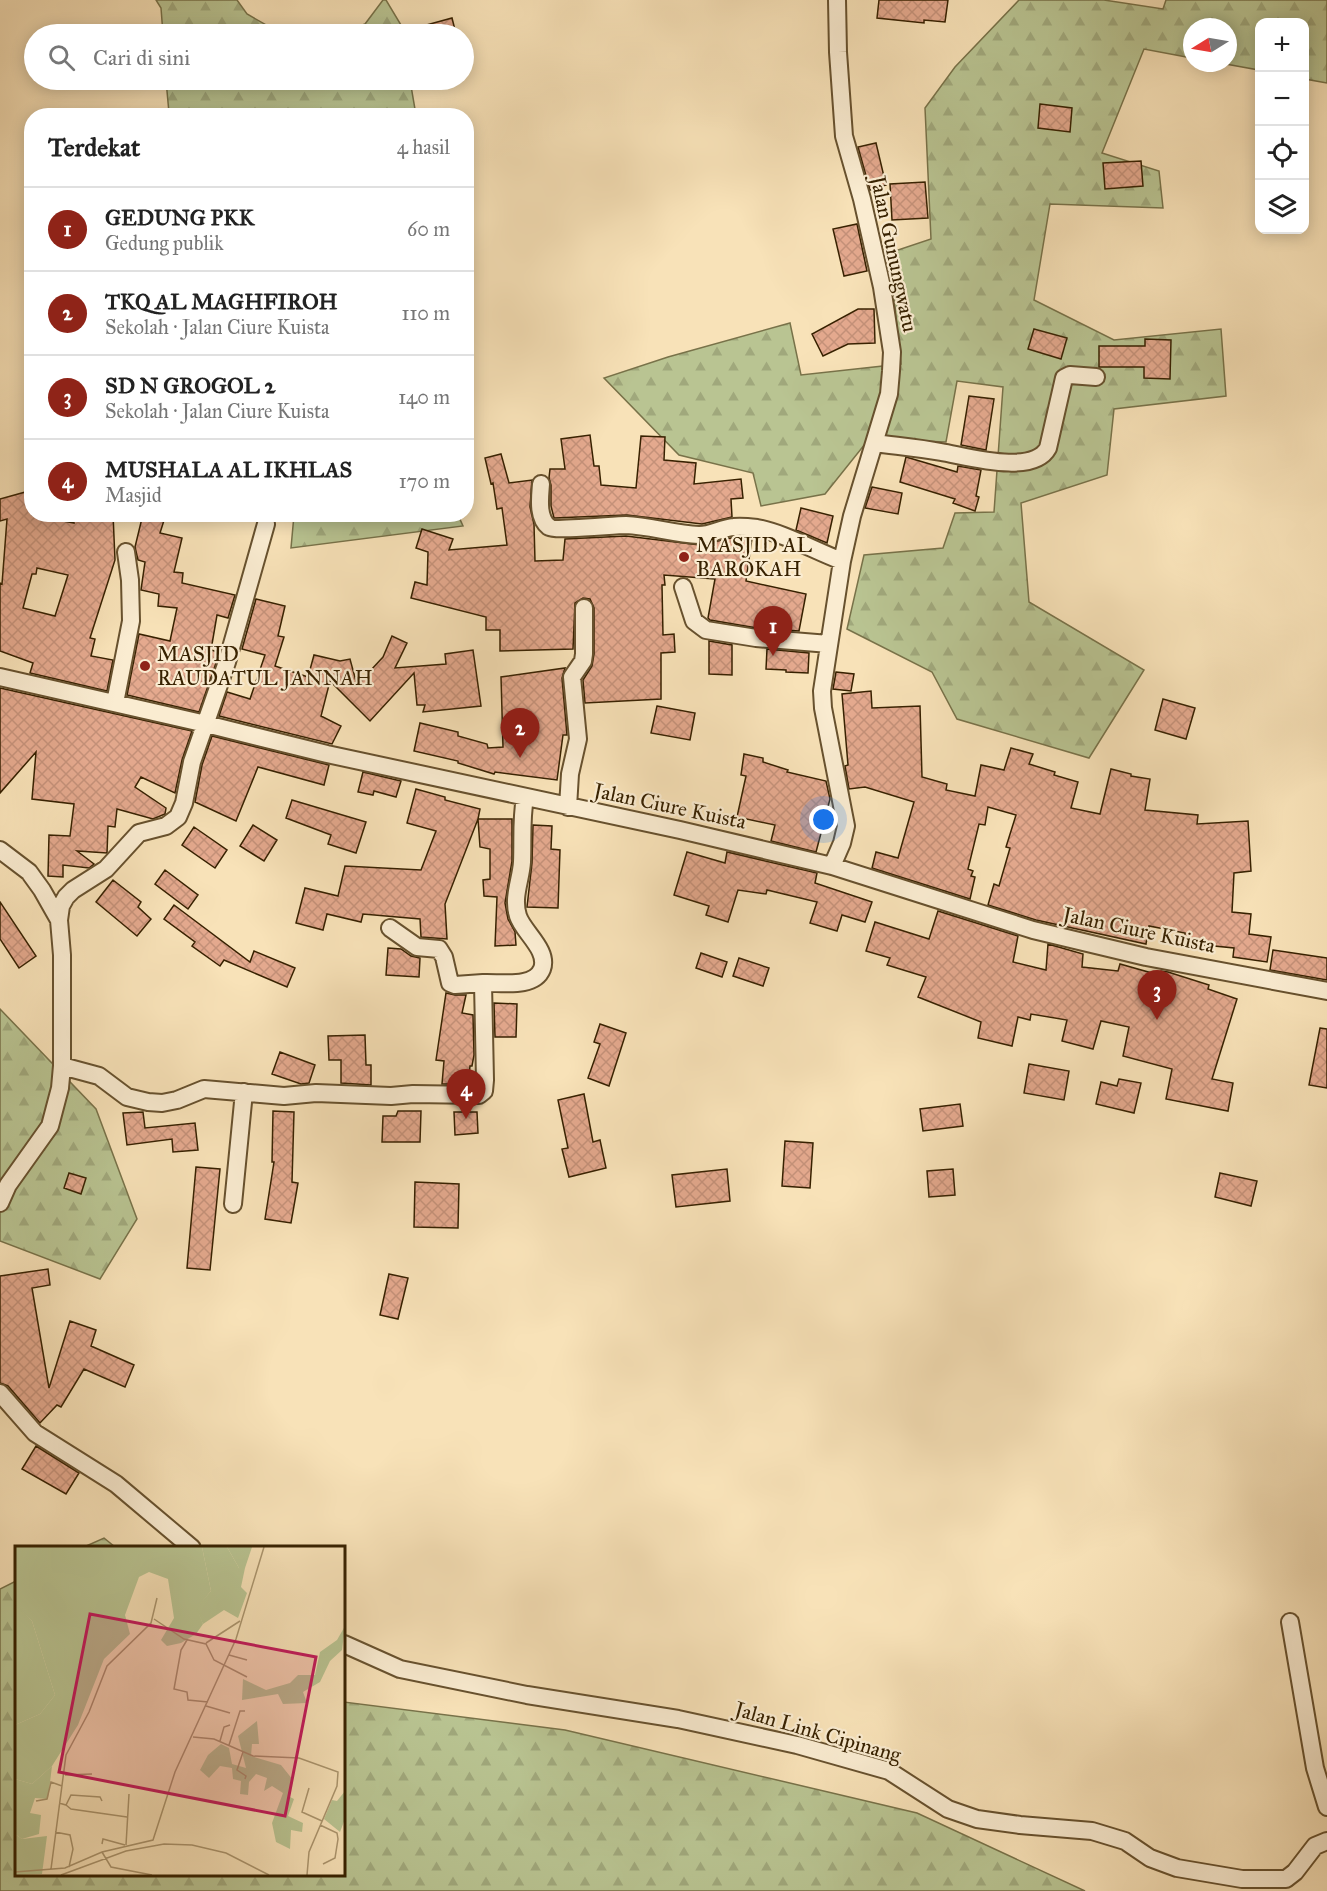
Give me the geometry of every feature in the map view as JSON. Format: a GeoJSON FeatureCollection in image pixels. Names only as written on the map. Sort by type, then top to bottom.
{"type":"FeatureCollection","features":[{"type":"Feature","properties":{"kind":"street","name":"Jalan Gunungwatu"},"geometry":{"type":"LineString","coordinates":[[832,866],[842,843],[846,826],[823,708],[822,691],[842,561],[852,516],[889,394],[892,352],[882,287],[862,199],[844,136],[837,0]]}},
{"type":"Feature","properties":{"kind":"street"},"geometry":{"type":"LineString","coordinates":[[875,443],[938,451],[980,460],[1012,462],[1033,460],[1045,453],[1048,448],[1064,378],[1070,375],[1096,377]]}},
{"type":"Feature","properties":{"kind":"street"},"geometry":{"type":"LineString","coordinates":[[541,484],[542,517],[547,526],[554,530],[629,525],[700,535],[742,526],[759,528],[783,536],[842,561]]}},
{"type":"Feature","properties":{"kind":"street"},"geometry":{"type":"LineString","coordinates":[[0,1203],[8,1185],[50,1126],[60,1088],[62,955],[59,920],[61,906],[66,897],[106,869],[139,833],[165,826],[178,817],[184,803],[192,762],[227,662],[266,524]]}},
{"type":"Feature","properties":{"kind":"street"},"geometry":{"type":"LineString","coordinates":[[115,703],[131,621],[130,580],[126,552]]}},
{"type":"Feature","properties":{"kind":"street"},"geometry":{"type":"LineString","coordinates":[[683,588],[694,621],[706,630],[756,638],[829,644]]}},
{"type":"Feature","properties":{"kind":"street"},"geometry":{"type":"LineString","coordinates":[[568,807],[570,774],[578,739],[572,677],[583,661],[584,608]]}},
{"type":"Feature","properties":{"kind":"street","name":"Jalan Ciure Kuista"},"geometry":{"type":"LineString","coordinates":[[0,677],[327,754],[680,830],[832,866],[1033,930],[1146,957],[1327,991]]}},
{"type":"Feature","properties":{"kind":"street"},"geometry":{"type":"LineString","coordinates":[[390,928],[417,947],[440,949],[450,983],[455,985],[529,981],[542,968],[542,957],[539,948],[526,931],[516,908],[515,897],[522,865],[525,798]]}},
{"type":"Feature","properties":{"kind":"street"},"geometry":{"type":"LineString","coordinates":[[0,850],[29,872],[59,920]]}},
{"type":"Feature","properties":{"kind":"street"},"geometry":{"type":"LineString","coordinates":[[62,1066],[99,1076],[127,1096],[162,1103],[177,1100],[204,1089],[284,1096],[316,1093],[391,1096],[479,1095],[484,1091],[485,1080],[483,983]]}},
{"type":"Feature","properties":{"kind":"street"},"geometry":{"type":"LineString","coordinates":[[233,1204],[244,1092]]}},
{"type":"Feature","properties":{"kind":"street"},"geometry":{"type":"LineString","coordinates":[[0,1393],[35,1433],[116,1484],[190,1546]]}},
{"type":"Feature","properties":{"kind":"street"},"geometry":{"type":"LineString","coordinates":[[1290,1622],[1315,1768],[1327,1807]]}},
{"type":"Feature","properties":{"kind":"street","name":"Jalan Link Cipinang"},"geometry":{"type":"LineString","coordinates":[[345,1644],[400,1670],[526,1695],[678,1719],[797,1745],[889,1771],[948,1809],[977,1819],[1092,1831],[1125,1841],[1150,1858],[1177,1868],[1242,1879],[1286,1879],[1295,1872],[1315,1846],[1327,1841]]}},
{"type":"Feature","properties":{"kind":"green space"},"geometry":{"type":"Polygon","coordinates":[[[156,0],[237,0],[247,14],[264,24],[162,24],[161,8],[156,0]]]}},
{"type":"Feature","properties":{"kind":"green space"},"geometry":{"type":"Polygon","coordinates":[[[383,0],[386,0],[400,24],[365,24],[383,0]]]}},
{"type":"Feature","properties":{"kind":"green space"},"geometry":{"type":"Polygon","coordinates":[[[1019,0],[1104,0],[1163,9],[1166,0],[1327,0],[1327,83],[1309,80],[1309,18],[1255,18],[1255,69],[1237,66],[1237,18],[1183,18],[1183,56],[1144,49],[1102,153],[1159,171],[1163,208],[1050,204],[1034,300],[1114,340],[1221,329],[1226,396],[1114,409],[1107,475],[1021,503],[1029,602],[1144,670],[1089,758],[957,719],[932,672],[847,629],[864,555],[943,548],[955,513],[994,512],[1003,387],[957,381],[946,442],[869,439],[825,494],[761,506],[753,473],[679,455],[604,378],[668,357],[790,323],[801,375],[901,364],[889,253],[931,239],[925,108],[955,67],[1019,0]]]}},
{"type":"Feature","properties":{"kind":"green space"},"geometry":{"type":"Polygon","coordinates":[[[167,90],[412,90],[415,108],[169,108],[167,90]]]}},
{"type":"Feature","properties":{"kind":"green space"},"geometry":{"type":"Polygon","coordinates":[[[293,522],[461,522],[463,526],[291,548],[293,522]]]}},
{"type":"Feature","properties":{"kind":"green space"},"geometry":{"type":"Polygon","coordinates":[[[0,1009],[96,1109],[137,1219],[100,1279],[0,1241],[0,1009]]]}},
{"type":"Feature","properties":{"kind":"green space"},"geometry":{"type":"Polygon","coordinates":[[[104,1538],[114,1546],[86,1546],[104,1538]]]}},
{"type":"Feature","properties":{"kind":"green space"},"geometry":{"type":"Polygon","coordinates":[[[15,1582],[15,1876],[345,1876],[345,1702],[565,1730],[917,1813],[1085,1891],[0,1891],[0,1589],[15,1582]]]}},
{"type":"Feature","properties":{"kind":"building"},"geometry":{"type":"Polygon","coordinates":[[[879,0],[948,0],[945,22],[924,20],[924,23],[877,18],[879,0]]]}},
{"type":"Feature","properties":{"kind":"building"},"geometry":{"type":"Polygon","coordinates":[[[452,18],[454,24],[430,24],[452,18]]]}},
{"type":"Feature","properties":{"kind":"building"},"geometry":{"type":"Polygon","coordinates":[[[1040,104],[1072,108],[1070,132],[1038,128],[1040,104]]]}},
{"type":"Feature","properties":{"kind":"building"},"geometry":{"type":"Polygon","coordinates":[[[876,143],[886,185],[870,190],[858,147],[876,143]]]}},
{"type":"Feature","properties":{"kind":"building"},"geometry":{"type":"Polygon","coordinates":[[[1141,161],[1143,186],[1105,189],[1103,163],[1141,161]]]}},
{"type":"Feature","properties":{"kind":"building"},"geometry":{"type":"Polygon","coordinates":[[[925,182],[928,218],[892,220],[890,184],[925,182]]]}},
{"type":"Feature","properties":{"kind":"building"},"geometry":{"type":"Polygon","coordinates":[[[857,224],[867,271],[844,276],[833,229],[857,224]]]}},
{"type":"Feature","properties":{"kind":"building"},"geometry":{"type":"Polygon","coordinates":[[[858,309],[874,309],[875,343],[848,344],[823,356],[812,334],[858,309]]]}},
{"type":"Feature","properties":{"kind":"building"},"geometry":{"type":"Polygon","coordinates":[[[1034,329],[1067,338],[1061,359],[1028,349],[1034,329]]]}},
{"type":"Feature","properties":{"kind":"building"},"geometry":{"type":"Polygon","coordinates":[[[1145,339],[1171,340],[1170,379],[1144,378],[1144,367],[1099,367],[1099,346],[1145,346],[1145,339]]]}},
{"type":"Feature","properties":{"kind":"building"},"geometry":{"type":"Polygon","coordinates":[[[969,396],[994,399],[986,450],[961,445],[969,396]]]}},
{"type":"Feature","properties":{"kind":"building"},"geometry":{"type":"Polygon","coordinates":[[[590,435],[594,466],[599,466],[601,485],[636,488],[641,436],[665,437],[664,460],[696,463],[694,484],[741,479],[743,498],[731,499],[732,517],[702,524],[627,515],[554,518],[549,478],[550,469],[565,469],[561,439],[590,435]]]}},
{"type":"Feature","properties":{"kind":"building"},"geometry":{"type":"Polygon","coordinates":[[[501,454],[509,483],[532,480],[530,507],[534,524],[535,561],[563,560],[565,539],[626,536],[700,545],[731,538],[752,538],[746,581],[806,594],[799,631],[757,628],[710,620],[708,618],[715,579],[664,575],[665,585],[662,585],[663,635],[674,634],[675,652],[661,653],[661,699],[585,703],[583,680],[592,666],[594,654],[594,608],[590,599],[583,598],[575,603],[573,649],[500,651],[500,630],[486,630],[486,617],[411,598],[415,582],[427,585],[428,552],[416,548],[422,529],[453,539],[449,550],[507,545],[502,508],[497,509],[493,483],[491,484],[485,458],[501,454]]]}},
{"type":"Feature","properties":{"kind":"building"},"geometry":{"type":"Polygon","coordinates":[[[906,457],[957,472],[958,466],[981,470],[976,496],[979,497],[975,511],[953,503],[955,499],[900,482],[906,457]]]}},
{"type":"Feature","properties":{"kind":"building"},"geometry":{"type":"Polygon","coordinates":[[[872,487],[902,493],[898,514],[865,508],[872,487]]]}},
{"type":"Feature","properties":{"kind":"building"},"geometry":{"type":"Polygon","coordinates":[[[24,492],[24,522],[113,522],[115,560],[90,638],[95,639],[91,656],[113,660],[107,691],[30,673],[33,663],[0,651],[0,583],[2,584],[7,519],[0,521],[0,499],[24,492]],[[37,568],[36,574],[32,574],[23,608],[55,616],[68,575],[37,568]]]}},
{"type":"Feature","properties":{"kind":"building"},"geometry":{"type":"Polygon","coordinates":[[[801,508],[833,516],[827,543],[796,530],[801,508]]]}},
{"type":"Feature","properties":{"kind":"building"},"geometry":{"type":"Polygon","coordinates":[[[141,522],[163,522],[160,533],[182,538],[174,572],[183,573],[182,583],[235,595],[228,618],[217,615],[211,650],[218,652],[216,663],[199,712],[127,695],[139,634],[170,641],[177,608],[158,606],[159,594],[141,590],[145,562],[138,560],[135,547],[141,522]]]}},
{"type":"Feature","properties":{"kind":"building"},"geometry":{"type":"Polygon","coordinates":[[[256,599],[285,606],[278,636],[284,637],[275,666],[308,677],[314,655],[340,661],[350,659],[357,685],[383,657],[392,636],[407,643],[395,668],[446,664],[445,654],[473,650],[481,706],[423,712],[425,705],[417,705],[414,673],[370,721],[330,681],[321,716],[341,726],[332,744],[219,716],[227,692],[250,699],[265,655],[242,649],[256,599]]]}},
{"type":"Feature","properties":{"kind":"building"},"geometry":{"type":"Polygon","coordinates":[[[709,641],[732,645],[732,675],[709,674],[709,641]]]}},
{"type":"Feature","properties":{"kind":"building"},"geometry":{"type":"Polygon","coordinates":[[[767,649],[809,653],[808,673],[766,669],[767,649]]]}},
{"type":"Feature","properties":{"kind":"building"},"geometry":{"type":"Polygon","coordinates":[[[565,668],[562,678],[567,735],[563,735],[557,780],[495,772],[494,774],[458,763],[458,761],[414,751],[420,723],[458,732],[458,736],[487,744],[488,748],[503,747],[501,677],[565,668]]]}},
{"type":"Feature","properties":{"kind":"building"},"geometry":{"type":"Polygon","coordinates":[[[836,672],[854,674],[851,691],[833,689],[836,672]]]}},
{"type":"Feature","properties":{"kind":"building"},"geometry":{"type":"Polygon","coordinates":[[[0,688],[192,731],[182,760],[175,793],[141,777],[135,787],[166,808],[165,814],[153,819],[117,809],[115,827],[108,826],[107,853],[77,851],[94,864],[89,868],[63,865],[63,877],[48,876],[49,835],[70,836],[74,804],[32,799],[36,752],[0,793],[0,688]]]}},
{"type":"Feature","properties":{"kind":"building"},"geometry":{"type":"Polygon","coordinates":[[[871,691],[872,708],[920,706],[922,777],[947,784],[946,790],[975,796],[981,765],[1004,770],[1011,748],[1033,754],[1029,764],[1078,782],[1071,808],[1100,814],[1111,769],[1131,774],[1131,776],[1150,779],[1145,810],[1198,815],[1197,824],[1248,821],[1251,871],[1234,873],[1232,912],[1251,914],[1249,934],[1271,937],[1267,962],[1233,957],[1234,948],[1184,943],[1185,933],[1149,926],[1146,944],[1036,920],[988,905],[994,884],[999,886],[1010,848],[1006,847],[1016,815],[988,807],[985,825],[979,824],[968,869],[973,871],[971,876],[975,877],[970,899],[872,868],[876,852],[898,858],[914,802],[865,787],[849,789],[845,766],[848,765],[842,694],[871,691]]]}},
{"type":"Feature","properties":{"kind":"building"},"geometry":{"type":"Polygon","coordinates":[[[1163,699],[1195,708],[1186,739],[1155,730],[1163,699]]]}},
{"type":"Feature","properties":{"kind":"building"},"geometry":{"type":"Polygon","coordinates":[[[657,706],[695,713],[690,740],[651,733],[657,706]]]}},
{"type":"Feature","properties":{"kind":"building"},"geometry":{"type":"Polygon","coordinates":[[[212,736],[329,765],[324,785],[258,767],[236,821],[195,802],[202,765],[212,736]]]}},
{"type":"Feature","properties":{"kind":"building"},"geometry":{"type":"Polygon","coordinates":[[[744,754],[763,758],[763,762],[788,770],[787,772],[826,781],[830,799],[816,852],[771,841],[775,825],[737,817],[746,776],[741,775],[744,754]]]}},
{"type":"Feature","properties":{"kind":"building"},"geometry":{"type":"Polygon","coordinates":[[[363,772],[401,781],[396,797],[374,791],[373,795],[358,792],[363,772]]]}},
{"type":"Feature","properties":{"kind":"building"},"geometry":{"type":"Polygon","coordinates":[[[416,789],[445,797],[445,800],[480,809],[445,904],[447,939],[421,937],[420,919],[363,914],[361,922],[327,914],[323,930],[296,923],[305,888],[338,896],[345,866],[421,870],[436,831],[407,823],[416,789]]]}},
{"type":"Feature","properties":{"kind":"building"},"geometry":{"type":"Polygon","coordinates":[[[292,800],[366,822],[356,853],[328,844],[331,835],[286,818],[292,800]]]}},
{"type":"Feature","properties":{"kind":"building"},"geometry":{"type":"Polygon","coordinates":[[[478,819],[512,819],[512,861],[505,903],[508,919],[515,932],[516,945],[495,946],[497,897],[484,896],[483,880],[490,879],[490,849],[480,847],[478,819]]]}},
{"type":"Feature","properties":{"kind":"building"},"geometry":{"type":"Polygon","coordinates":[[[253,825],[277,840],[264,861],[240,846],[253,825]]]}},
{"type":"Feature","properties":{"kind":"building"},"geometry":{"type":"Polygon","coordinates":[[[533,825],[552,826],[551,849],[560,850],[558,908],[527,907],[533,825]]]}},
{"type":"Feature","properties":{"kind":"building"},"geometry":{"type":"Polygon","coordinates":[[[194,827],[227,850],[215,868],[182,845],[194,827]]]}},
{"type":"Feature","properties":{"kind":"building"},"geometry":{"type":"Polygon","coordinates":[[[687,852],[725,863],[727,852],[817,873],[815,883],[872,902],[865,922],[842,915],[837,931],[810,923],[817,902],[767,890],[766,894],[738,890],[728,922],[706,915],[709,906],[674,895],[687,852]]]}},
{"type":"Feature","properties":{"kind":"building"},"geometry":{"type":"Polygon","coordinates":[[[165,870],[198,895],[188,909],[155,884],[165,870]]]}},
{"type":"Feature","properties":{"kind":"building"},"geometry":{"type":"Polygon","coordinates":[[[113,880],[141,902],[138,907],[151,919],[137,936],[96,902],[113,880]]]}},
{"type":"Feature","properties":{"kind":"building"},"geometry":{"type":"Polygon","coordinates":[[[0,902],[36,956],[19,968],[0,939],[0,902]]]}},
{"type":"Feature","properties":{"kind":"building"},"geometry":{"type":"Polygon","coordinates":[[[174,905],[250,962],[254,951],[295,968],[287,987],[224,960],[220,966],[192,946],[195,942],[164,919],[174,905]]]}},
{"type":"Feature","properties":{"kind":"building"},"geometry":{"type":"Polygon","coordinates":[[[938,911],[1018,936],[1013,962],[1046,970],[1048,944],[1083,954],[1082,967],[1118,971],[1120,964],[1159,975],[1161,971],[1168,972],[1209,985],[1208,989],[1237,999],[1212,1079],[1233,1083],[1228,1111],[1166,1099],[1172,1069],[1123,1056],[1129,1027],[1101,1021],[1093,1049],[1062,1041],[1067,1020],[1031,1014],[1030,1020],[1018,1017],[1012,1046],[978,1038],[981,1022],[918,997],[926,977],[887,965],[890,958],[866,951],[875,922],[929,939],[938,911]]]}},
{"type":"Feature","properties":{"kind":"building"},"geometry":{"type":"Polygon","coordinates":[[[388,948],[401,949],[411,956],[420,958],[419,977],[386,975],[388,948]]]}},
{"type":"Feature","properties":{"kind":"building"},"geometry":{"type":"Polygon","coordinates":[[[1273,950],[1327,958],[1327,980],[1270,970],[1273,950]]]}},
{"type":"Feature","properties":{"kind":"building"},"geometry":{"type":"Polygon","coordinates":[[[701,953],[727,962],[722,977],[696,968],[701,953]]]}},
{"type":"Feature","properties":{"kind":"building"},"geometry":{"type":"Polygon","coordinates":[[[739,958],[769,968],[763,986],[733,976],[739,958]]]}},
{"type":"Feature","properties":{"kind":"building"},"geometry":{"type":"Polygon","coordinates":[[[446,993],[466,995],[462,1013],[473,1015],[474,1055],[468,1084],[442,1084],[444,1061],[436,1060],[446,993]]]}},
{"type":"Feature","properties":{"kind":"building"},"geometry":{"type":"Polygon","coordinates":[[[494,1003],[517,1004],[516,1037],[495,1037],[494,1003]]]}},
{"type":"Feature","properties":{"kind":"building"},"geometry":{"type":"Polygon","coordinates":[[[600,1024],[626,1033],[609,1086],[588,1078],[600,1044],[594,1042],[600,1024]]]}},
{"type":"Feature","properties":{"kind":"building"},"geometry":{"type":"Polygon","coordinates":[[[1320,1028],[1327,1029],[1327,1088],[1309,1085],[1320,1028]]]}},
{"type":"Feature","properties":{"kind":"building"},"geometry":{"type":"Polygon","coordinates":[[[365,1035],[366,1065],[371,1065],[371,1085],[341,1083],[341,1060],[329,1060],[328,1036],[365,1035]]]}},
{"type":"Feature","properties":{"kind":"building"},"geometry":{"type":"Polygon","coordinates":[[[280,1052],[315,1065],[309,1083],[301,1084],[272,1074],[280,1052]]]}},
{"type":"Feature","properties":{"kind":"building"},"geometry":{"type":"Polygon","coordinates":[[[1029,1064],[1069,1071],[1064,1100],[1024,1093],[1029,1064]]]}},
{"type":"Feature","properties":{"kind":"building"},"geometry":{"type":"Polygon","coordinates":[[[1119,1079],[1141,1083],[1134,1113],[1096,1104],[1101,1082],[1117,1086],[1119,1079]]]}},
{"type":"Feature","properties":{"kind":"building"},"geometry":{"type":"Polygon","coordinates":[[[584,1094],[593,1142],[600,1140],[606,1168],[569,1177],[562,1149],[568,1148],[558,1100],[584,1094]]]}},
{"type":"Feature","properties":{"kind":"building"},"geometry":{"type":"Polygon","coordinates":[[[960,1104],[963,1126],[923,1131],[920,1109],[960,1104]]]}},
{"type":"Feature","properties":{"kind":"building"},"geometry":{"type":"Polygon","coordinates":[[[273,1111],[294,1112],[292,1182],[298,1183],[291,1223],[265,1219],[274,1162],[272,1162],[273,1111]]]}},
{"type":"Feature","properties":{"kind":"building"},"geometry":{"type":"Polygon","coordinates":[[[398,1111],[421,1111],[420,1142],[382,1142],[383,1116],[396,1116],[398,1111]]]}},
{"type":"Feature","properties":{"kind":"building"},"geometry":{"type":"Polygon","coordinates":[[[143,1112],[145,1128],[195,1123],[198,1150],[173,1152],[172,1139],[127,1145],[123,1113],[143,1112]]]}},
{"type":"Feature","properties":{"kind":"building"},"geometry":{"type":"Polygon","coordinates":[[[454,1112],[477,1112],[478,1133],[455,1135],[454,1112]]]}},
{"type":"Feature","properties":{"kind":"building"},"geometry":{"type":"Polygon","coordinates":[[[785,1141],[813,1143],[810,1188],[782,1186],[785,1141]]]}},
{"type":"Feature","properties":{"kind":"building"},"geometry":{"type":"Polygon","coordinates":[[[196,1167],[220,1169],[210,1270],[187,1268],[196,1167]]]}},
{"type":"Feature","properties":{"kind":"building"},"geometry":{"type":"Polygon","coordinates":[[[727,1169],[730,1201],[676,1207],[672,1175],[727,1169]]]}},
{"type":"Feature","properties":{"kind":"building"},"geometry":{"type":"Polygon","coordinates":[[[953,1169],[955,1195],[929,1197],[927,1171],[953,1169]]]}},
{"type":"Feature","properties":{"kind":"building"},"geometry":{"type":"Polygon","coordinates":[[[69,1173],[86,1178],[81,1194],[64,1188],[69,1173]]]}},
{"type":"Feature","properties":{"kind":"building"},"geometry":{"type":"Polygon","coordinates":[[[1220,1173],[1257,1181],[1251,1206],[1215,1197],[1220,1173]]]}},
{"type":"Feature","properties":{"kind":"building"},"geometry":{"type":"Polygon","coordinates":[[[415,1182],[459,1184],[458,1228],[414,1227],[415,1182]]]}},
{"type":"Feature","properties":{"kind":"building"},"geometry":{"type":"Polygon","coordinates":[[[48,1269],[50,1285],[32,1288],[49,1388],[70,1321],[96,1330],[91,1346],[134,1365],[125,1387],[84,1369],[61,1407],[57,1405],[40,1423],[8,1386],[0,1383],[0,1276],[48,1269]]]}},
{"type":"Feature","properties":{"kind":"building"},"geometry":{"type":"Polygon","coordinates":[[[389,1274],[408,1278],[398,1319],[380,1315],[389,1274]]]}},
{"type":"Feature","properties":{"kind":"building"},"geometry":{"type":"Polygon","coordinates":[[[36,1446],[79,1473],[66,1494],[22,1469],[36,1446]]]}},
{"type":"Feature","properties":{"kind":"place","name":"MASJID AL BAROKAH"},"geometry":{"type":"Point","coordinates":[684,557]}},
{"type":"Feature","properties":{"kind":"place","name":"GEDUNG PKK"},"geometry":{"type":"Point","coordinates":[773,656]}},
{"type":"Feature","properties":{"kind":"place","name":"MASJID RAUDATUL JANNAH"},"geometry":{"type":"Point","coordinates":[145,666]}},
{"type":"Feature","properties":{"kind":"place","name":"TKQ AL MAGHFIROH"},"geometry":{"type":"Point","coordinates":[520,758]}},
{"type":"Feature","properties":{"kind":"place","name":"SD N GROGOL 2"},"geometry":{"type":"Point","coordinates":[1157,1020]}},
{"type":"Feature","properties":{"kind":"place","name":"MUSHALA AL IKHLAS"},"geometry":{"type":"Point","coordinates":[466,1119]}}]}
